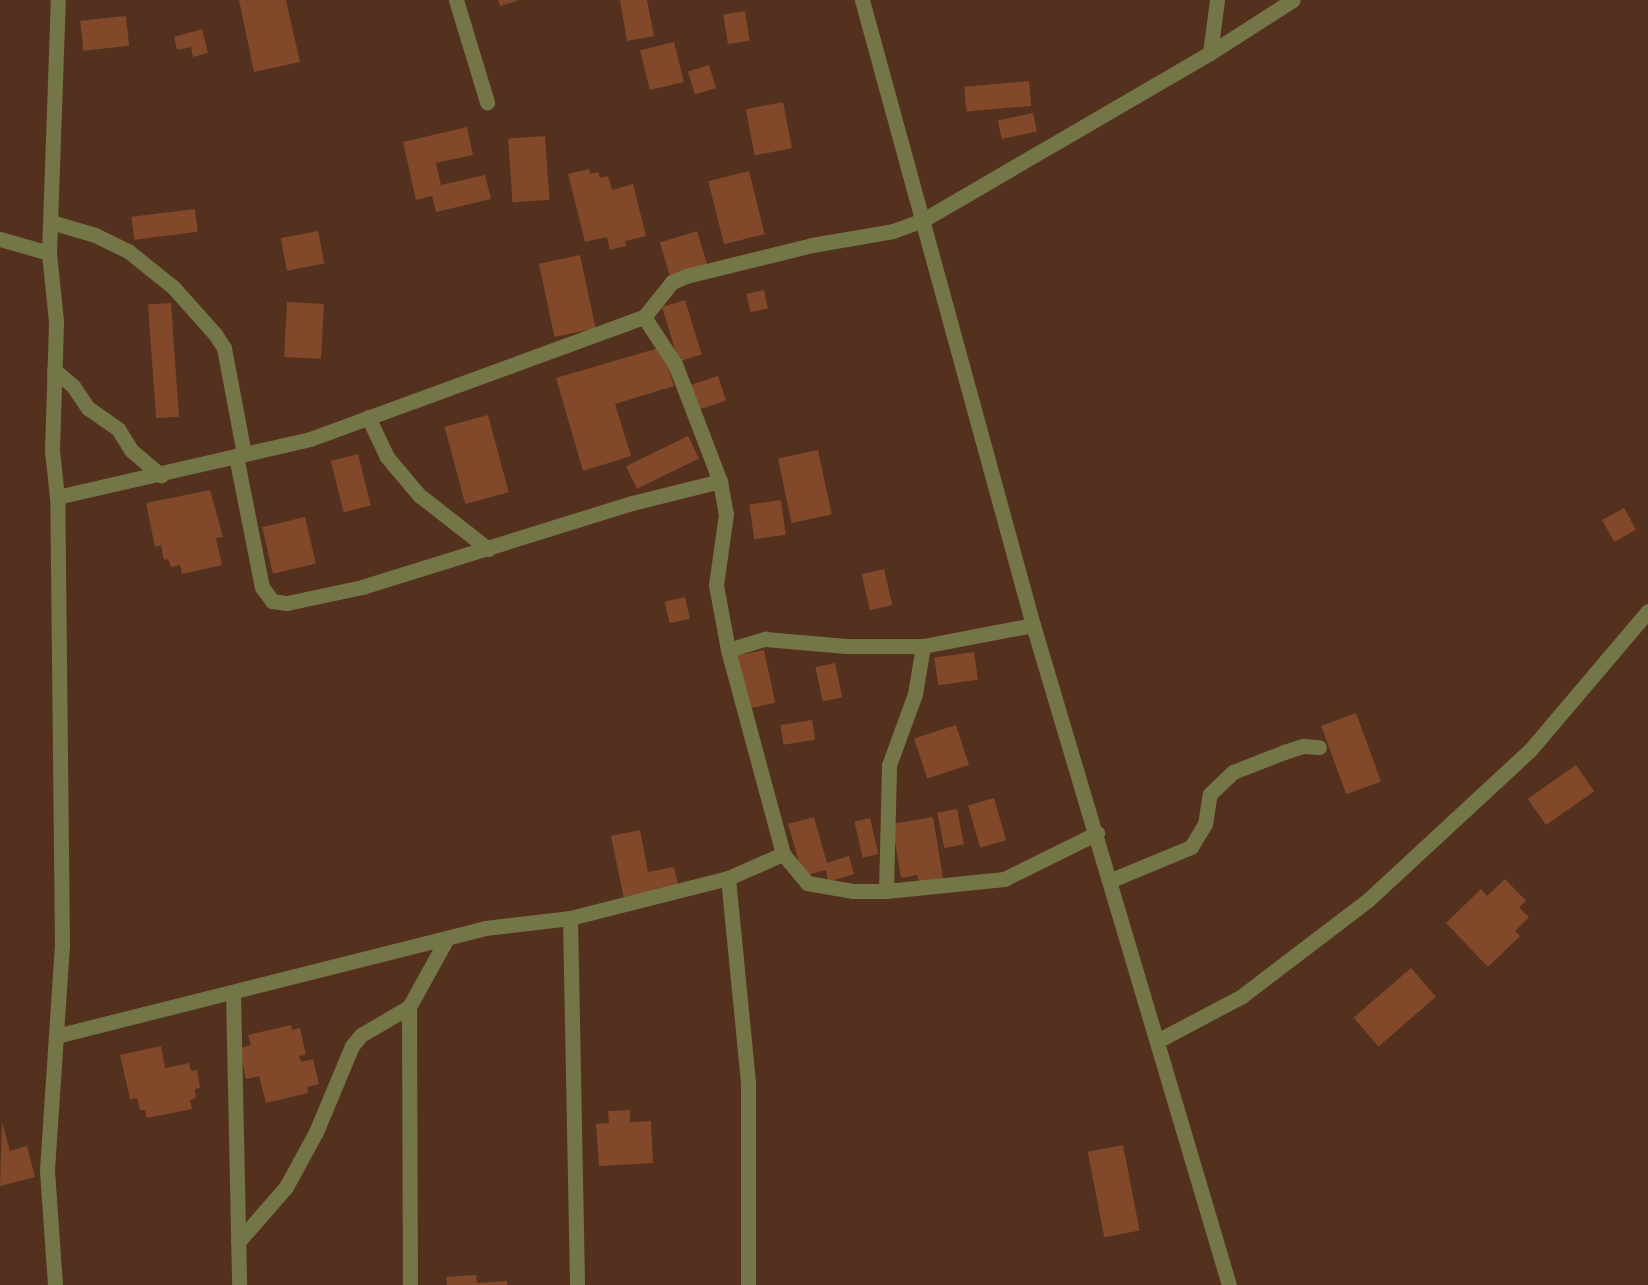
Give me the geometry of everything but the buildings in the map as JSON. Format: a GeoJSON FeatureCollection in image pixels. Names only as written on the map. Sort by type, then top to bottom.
{"type":"FeatureCollection","features":[{"type":"Feature","properties":{"kind":"street"},"geometry":{"type":"LineString","coordinates":[[55,1285],[47,1170],[62,946],[57,497],[52,450],[56,321],[49,253],[58,0]]}},
{"type":"Feature","properties":{"kind":"street"},"geometry":{"type":"LineString","coordinates":[[456,0],[487,102]]}},
{"type":"Feature","properties":{"kind":"street"},"geometry":{"type":"LineString","coordinates":[[862,0],[1033,625],[1159,1040],[1229,1285]]}},
{"type":"Feature","properties":{"kind":"street"},"geometry":{"type":"LineString","coordinates":[[1210,53],[1216,0]]}},
{"type":"Feature","properties":{"kind":"street"},"geometry":{"type":"LineString","coordinates":[[57,497],[310,439],[644,317],[672,282],[686,276],[812,245],[865,238],[923,220],[1210,53],[1293,0]]}},
{"type":"Feature","properties":{"kind":"street"},"geometry":{"type":"LineString","coordinates":[[51,222],[95,235],[128,251],[173,287],[215,334],[224,348],[262,587],[272,601],[287,603],[362,587],[632,503],[720,482]]}},
{"type":"Feature","properties":{"kind":"street"},"geometry":{"type":"LineString","coordinates":[[0,239],[49,253]]}},
{"type":"Feature","properties":{"kind":"street"},"geometry":{"type":"LineString","coordinates":[[644,317],[675,364],[720,482],[726,514],[716,585],[728,650],[783,854],[807,883],[853,891],[886,891],[1004,879],[1097,833]]}},
{"type":"Feature","properties":{"kind":"street"},"geometry":{"type":"LineString","coordinates":[[54,370],[73,386],[88,408],[118,429],[132,451],[161,475]]}},
{"type":"Feature","properties":{"kind":"street"},"geometry":{"type":"LineString","coordinates":[[368,417],[387,457],[419,495],[488,549]]}},
{"type":"Feature","properties":{"kind":"street"},"geometry":{"type":"LineString","coordinates":[[1159,1040],[1242,996],[1368,900],[1531,749],[1648,611]]}},
{"type":"Feature","properties":{"kind":"street"},"geometry":{"type":"LineString","coordinates":[[728,650],[765,639],[923,646],[1033,625]]}},
{"type":"Feature","properties":{"kind":"street"},"geometry":{"type":"LineString","coordinates":[[886,891],[889,765],[915,694],[923,646]]}},
{"type":"Feature","properties":{"kind":"street"},"geometry":{"type":"LineString","coordinates":[[1109,881],[1191,847],[1205,824],[1209,794],[1233,772],[1303,746],[1319,747]]}},
{"type":"Feature","properties":{"kind":"street"},"geometry":{"type":"LineString","coordinates":[[56,1036],[446,940],[485,928],[570,918],[728,878],[783,854]]}},
{"type":"Feature","properties":{"kind":"street"},"geometry":{"type":"LineString","coordinates":[[728,878],[748,1083],[748,1285]]}},
{"type":"Feature","properties":{"kind":"street"},"geometry":{"type":"LineString","coordinates":[[570,918],[576,1285]]}},
{"type":"Feature","properties":{"kind":"street"},"geometry":{"type":"LineString","coordinates":[[410,1285],[409,1007],[446,940]]}},
{"type":"Feature","properties":{"kind":"street"},"geometry":{"type":"LineString","coordinates":[[232,993],[239,1285]]}},
{"type":"Feature","properties":{"kind":"street"},"geometry":{"type":"LineString","coordinates":[[238,1242],[286,1187],[316,1132],[352,1046],[361,1035],[409,1007]]}}]}
